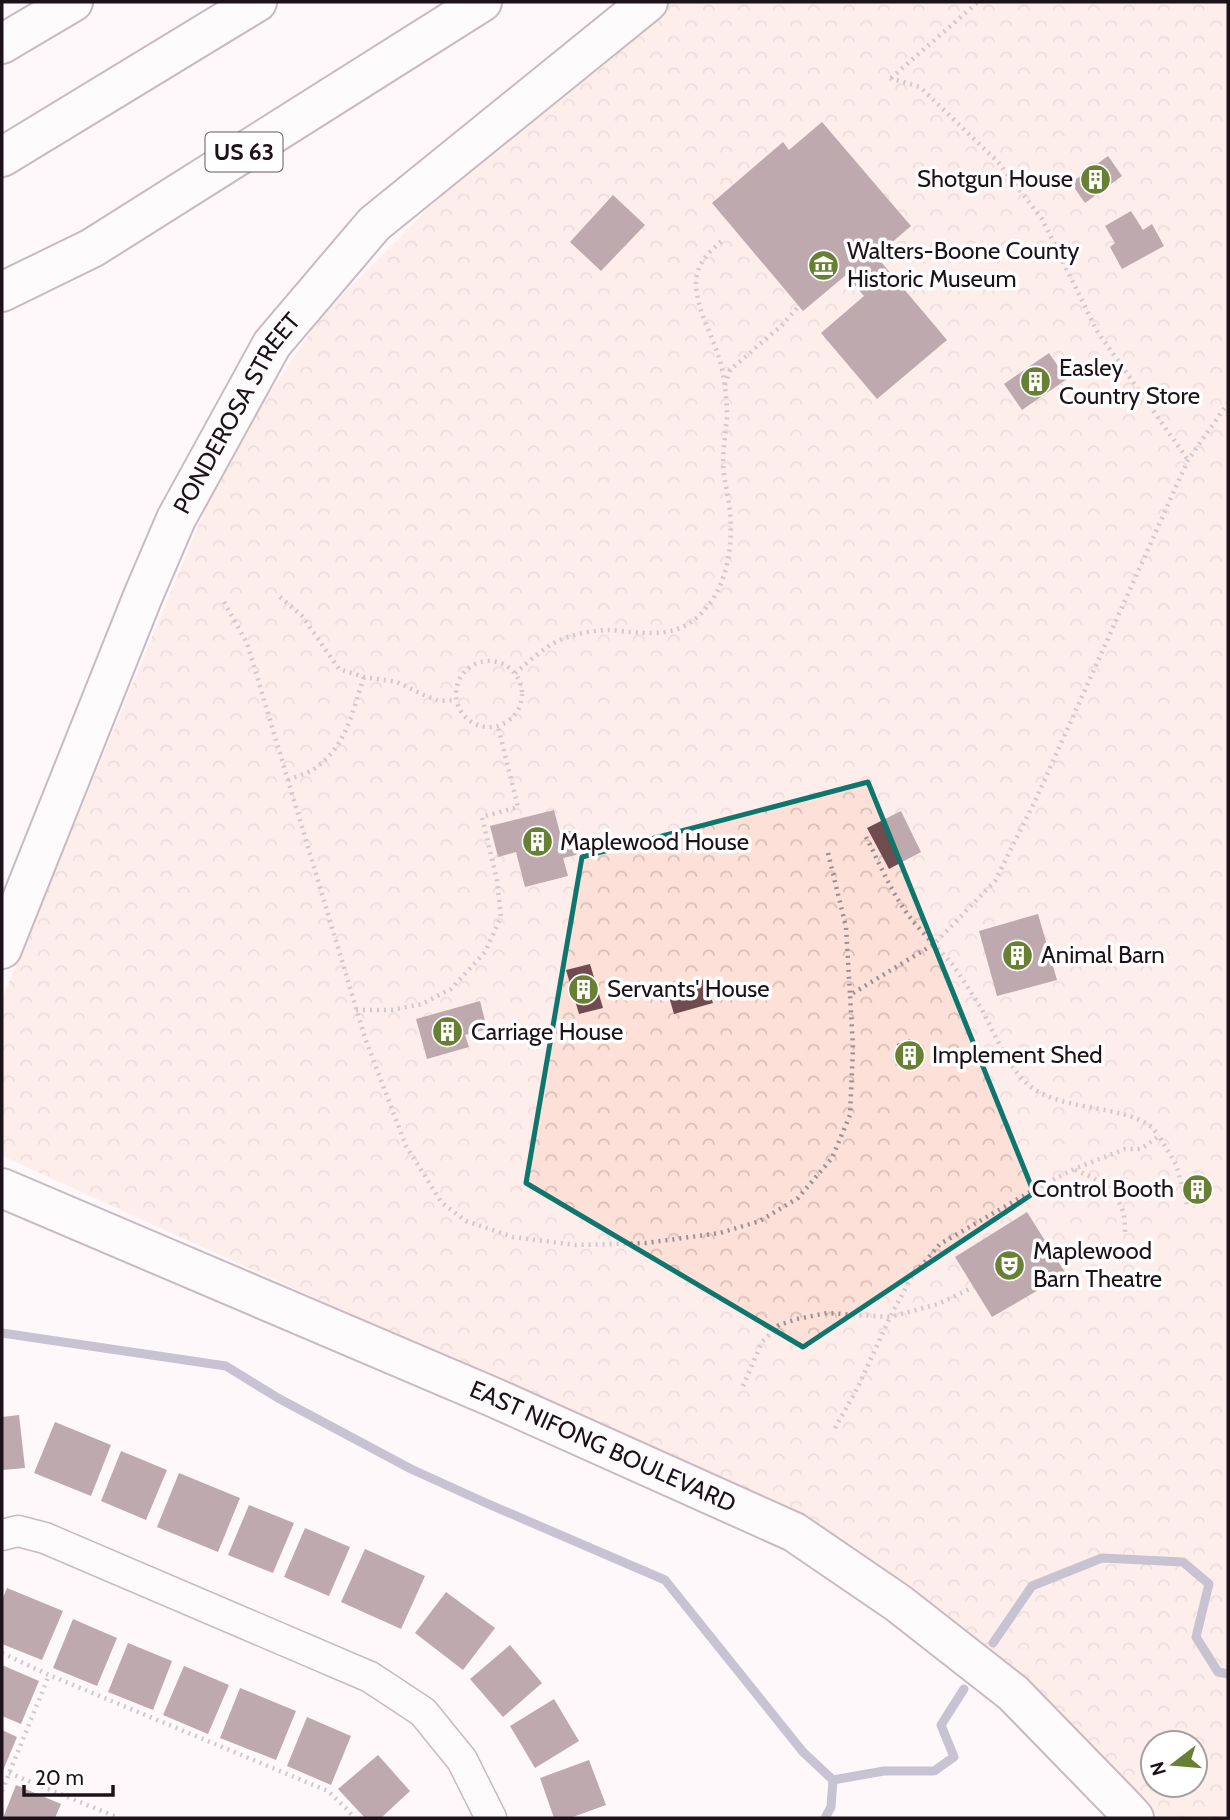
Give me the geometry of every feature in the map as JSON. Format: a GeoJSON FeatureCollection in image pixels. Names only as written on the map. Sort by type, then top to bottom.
{"type":"FeatureCollection","features":[{"type":"Feature","properties":{"kind":"main road"},"geometry":{"type":"LineString","coordinates":[[2,44],[74,2]]}},
{"type":"Feature","properties":{"kind":"main road"},"geometry":{"type":"LineString","coordinates":[[2,157],[257,2]]}},
{"type":"Feature","properties":{"kind":"main road","name":"US 63"},"geometry":{"type":"LineString","coordinates":[[2,292],[92,248],[482,2]]}},
{"type":"Feature","properties":{"kind":"main road","name":"PONDEROSA STREET"},"geometry":{"type":"LineString","coordinates":[[2,949],[176,519],[272,344],[374,224],[648,2]]}},
{"type":"Feature","properties":{"kind":"main road","name":"EAST NIFONG BOULEVARD"},"geometry":{"type":"LineString","coordinates":[[2,1188],[495,1398],[794,1532],[898,1603],[1013,1693],[1134,1818]]}},
{"type":"Feature","properties":{"kind":"street"},"geometry":{"type":"LineString","coordinates":[[2,1535],[18,1531],[45,1538],[370,1677],[423,1712],[462,1760],[491,1818]]}},
{"type":"Feature","properties":{"kind":"path"},"geometry":{"type":"LineString","coordinates":[[978,2],[890,78],[920,87],[998,162],[1042,219],[1097,331],[1188,460]]}},
{"type":"Feature","properties":{"kind":"path"},"geometry":{"type":"LineString","coordinates":[[515,673],[565,638],[609,630],[659,634],[676,630],[694,622],[709,605],[720,584],[731,539],[723,463],[727,413],[725,386],[696,282],[699,266],[705,256],[724,239]]}},
{"type":"Feature","properties":{"kind":"path"},"geometry":{"type":"LineString","coordinates":[[725,386],[730,370],[781,326],[799,306]]}},
{"type":"Feature","properties":{"kind":"path"},"geometry":{"type":"LineString","coordinates":[[850,995],[934,944],[995,881],[1037,799],[1188,460],[1228,403]]}},
{"type":"Feature","properties":{"kind":"path"},"geometry":{"type":"LineString","coordinates":[[280,597],[302,616],[339,669],[364,677],[397,682],[440,701],[456,700]]}},
{"type":"Feature","properties":{"kind":"path"},"geometry":{"type":"LineString","coordinates":[[224,602],[247,643],[356,1010],[405,1146],[442,1203],[466,1221],[513,1237],[576,1245],[632,1243],[720,1233],[760,1221],[798,1198],[832,1158],[850,1115],[853,1048],[846,927],[828,853]]}},
{"type":"Feature","properties":{"kind":"path"},"geometry":{"type":"LineString","coordinates":[[486,660],[497,661],[515,673],[523,694],[521,705],[508,722],[498,727],[487,727],[476,725],[467,719],[456,700],[456,689],[466,669],[486,660]]}},
{"type":"Feature","properties":{"kind":"path"},"geometry":{"type":"LineString","coordinates":[[288,779],[313,769],[334,751],[343,739],[364,677]]}},
{"type":"Feature","properties":{"kind":"path"},"geometry":{"type":"LineString","coordinates":[[356,1010],[391,1010],[422,1004],[450,989],[485,952],[501,917],[498,880],[482,817],[518,807],[498,727]]}},
{"type":"Feature","properties":{"kind":"path"},"geometry":{"type":"LineString","coordinates":[[866,837],[894,893],[910,917],[954,967],[977,1002],[1010,1065],[1038,1092],[1058,1100],[1133,1117],[1150,1125],[1176,1164],[1187,1204]]}},
{"type":"Feature","properties":{"kind":"path"},"geometry":{"type":"LineString","coordinates":[[835,1428],[911,1278],[940,1244],[1074,1169],[1125,1149],[1141,1149],[1159,1136]]}},
{"type":"Feature","properties":{"kind":"path"},"geometry":{"type":"LineString","coordinates":[[1074,1169],[1106,1185],[1123,1212],[1125,1235]]}},
{"type":"Feature","properties":{"kind":"path"},"geometry":{"type":"LineString","coordinates":[[743,1386],[762,1342],[779,1325],[797,1318],[827,1314],[890,1317],[938,1304],[974,1287]]}},
{"type":"Feature","properties":{"kind":"path"},"geometry":{"type":"LineString","coordinates":[[2,1653],[328,1791],[354,1818]]}},
{"type":"Feature","properties":{"kind":"path"},"geometry":{"type":"LineString","coordinates":[[2,1791],[49,1675]]}},
{"type":"Feature","properties":{"kind":"path"},"geometry":{"type":"LineString","coordinates":[[9,1773],[119,1818]]}},
{"type":"Feature","properties":{"kind":"highlighted area"},"geometry":{"type":"Polygon","coordinates":[[[868,782],[1034,1193],[803,1347],[526,1183],[582,857],[868,782]]]}},
{"type":"Feature","properties":{"kind":"green space"},"geometry":{"type":"Polygon","coordinates":[[[672,2],[1228,2],[1228,1818],[1159,1818],[1141,1799],[1209,1799],[1209,1729],[1139,1729],[1139,1797],[1090,1744],[907,1585],[761,1496],[2,1156],[2,999],[228,454],[321,317],[481,155],[672,2]]]}},
{"type":"Feature","properties":{"kind":"building","name":"Walters-Boone County Historic Museum"},"geometry":{"type":"Polygon","coordinates":[[[822,122],[911,226],[876,256],[947,340],[877,399],[821,333],[864,296],[846,275],[803,311],[712,203],[783,142],[789,150],[822,122]]]}},
{"type":"Feature","properties":{"kind":"building","name":"Shotgun House"},"geometry":{"type":"Polygon","coordinates":[[[1108,156],[1122,176],[1085,203],[1071,183],[1108,156]]]}},
{"type":"Feature","properties":{"kind":"building"},"geometry":{"type":"Polygon","coordinates":[[[613,195],[645,225],[601,271],[570,242],[613,195]]]}},
{"type":"Feature","properties":{"kind":"building"},"geometry":{"type":"Polygon","coordinates":[[[1131,211],[1143,230],[1152,224],[1164,246],[1122,269],[1110,247],[1115,243],[1105,226],[1131,211]]]}},
{"type":"Feature","properties":{"kind":"building","name":"Easley Country Store"},"geometry":{"type":"Polygon","coordinates":[[[1049,353],[1067,379],[1022,410],[1004,384],[1049,353]]]}},
{"type":"Feature","properties":{"kind":"building","name":"Maplewood House"},"geometry":{"type":"Polygon","coordinates":[[[554,810],[560,833],[570,831],[578,836],[581,849],[576,855],[563,858],[568,876],[525,887],[516,852],[498,857],[490,826],[554,810]]]}},
{"type":"Feature","properties":{"kind":"building"},"geometry":{"type":"Polygon","coordinates":[[[901,811],[921,852],[889,869],[867,828],[901,811]]]}},
{"type":"Feature","properties":{"kind":"building","name":"Animal Barn"},"geometry":{"type":"Polygon","coordinates":[[[1038,914],[1057,980],[997,996],[979,931],[1038,914]]]}},
{"type":"Feature","properties":{"kind":"building","name":"Servants' House"},"geometry":{"type":"Polygon","coordinates":[[[590,964],[603,1008],[579,1014],[566,970],[590,964]]]}},
{"type":"Feature","properties":{"kind":"building"},"geometry":{"type":"Polygon","coordinates":[[[705,979],[713,1003],[674,1014],[667,990],[705,979]]]}},
{"type":"Feature","properties":{"kind":"building","name":"Carriage House"},"geometry":{"type":"Polygon","coordinates":[[[480,1001],[487,1029],[465,1035],[469,1047],[427,1059],[416,1019],[480,1001]]]}},
{"type":"Feature","properties":{"kind":"building","name":"Implement Shed"},"geometry":{"type":"Polygon","coordinates":[[[910,1039],[920,1065],[908,1070],[897,1044],[910,1039]]]}},
{"type":"Feature","properties":{"kind":"building","name":"Control Booth"},"geometry":{"type":"Polygon","coordinates":[[[1204,1175],[1209,1198],[1190,1202],[1185,1180],[1204,1175]]]}},
{"type":"Feature","properties":{"kind":"building","name":"Maplewood Barn Theatre"},"geometry":{"type":"Polygon","coordinates":[[[1027,1212],[1066,1274],[992,1317],[955,1257],[1027,1212]]]}},
{"type":"Feature","properties":{"kind":"building"},"geometry":{"type":"Polygon","coordinates":[[[19,1415],[25,1468],[2,1470],[2,1417],[19,1415]]]}},
{"type":"Feature","properties":{"kind":"building"},"geometry":{"type":"Polygon","coordinates":[[[55,1422],[111,1445],[91,1496],[34,1473],[55,1422]]]}},
{"type":"Feature","properties":{"kind":"building"},"geometry":{"type":"Polygon","coordinates":[[[121,1451],[167,1470],[146,1520],[101,1501],[121,1451]]]}},
{"type":"Feature","properties":{"kind":"building"},"geometry":{"type":"Polygon","coordinates":[[[179,1473],[240,1498],[218,1552],[157,1527],[179,1473]]]}},
{"type":"Feature","properties":{"kind":"building"},"geometry":{"type":"Polygon","coordinates":[[[249,1505],[294,1523],[273,1573],[228,1555],[249,1505]]]}},
{"type":"Feature","properties":{"kind":"building"},"geometry":{"type":"Polygon","coordinates":[[[305,1528],[350,1547],[329,1596],[284,1577],[305,1528]]]}},
{"type":"Feature","properties":{"kind":"building"},"geometry":{"type":"Polygon","coordinates":[[[365,1549],[425,1576],[401,1629],[341,1602],[365,1549]]]}},
{"type":"Feature","properties":{"kind":"building"},"geometry":{"type":"Polygon","coordinates":[[[7,1588],[63,1611],[42,1660],[2,1644],[2,1600],[7,1588]]]}},
{"type":"Feature","properties":{"kind":"building"},"geometry":{"type":"Polygon","coordinates":[[[446,1592],[495,1628],[463,1670],[415,1633],[446,1592]]]}},
{"type":"Feature","properties":{"kind":"building"},"geometry":{"type":"Polygon","coordinates":[[[73,1619],[117,1638],[97,1686],[53,1668],[73,1619]]]}},
{"type":"Feature","properties":{"kind":"building"},"geometry":{"type":"Polygon","coordinates":[[[128,1643],[172,1661],[153,1710],[108,1692],[128,1643]]]}},
{"type":"Feature","properties":{"kind":"building"},"geometry":{"type":"Polygon","coordinates":[[[510,1645],[542,1683],[503,1717],[470,1679],[510,1645]]]}},
{"type":"Feature","properties":{"kind":"building"},"geometry":{"type":"Polygon","coordinates":[[[2,1665],[39,1681],[21,1724],[2,1716],[2,1665]]]}},
{"type":"Feature","properties":{"kind":"building"},"geometry":{"type":"Polygon","coordinates":[[[184,1666],[229,1685],[208,1734],[163,1715],[184,1666]]]}},
{"type":"Feature","properties":{"kind":"building"},"geometry":{"type":"Polygon","coordinates":[[[240,1688],[296,1711],[276,1760],[220,1738],[240,1688]]]}},
{"type":"Feature","properties":{"kind":"building"},"geometry":{"type":"Polygon","coordinates":[[[554,1699],[579,1741],[535,1768],[510,1726],[554,1699]]]}},
{"type":"Feature","properties":{"kind":"building"},"geometry":{"type":"Polygon","coordinates":[[[307,1717],[351,1736],[331,1785],[287,1766],[307,1717]]]}},
{"type":"Feature","properties":{"kind":"building"},"geometry":{"type":"Polygon","coordinates":[[[2,1730],[17,1737],[2,1773],[2,1730]]]}},
{"type":"Feature","properties":{"kind":"building"},"geometry":{"type":"Polygon","coordinates":[[[378,1755],[410,1791],[381,1818],[365,1818],[338,1789],[378,1755]]]}},
{"type":"Feature","properties":{"kind":"building"},"geometry":{"type":"Polygon","coordinates":[[[589,1760],[606,1805],[570,1818],[554,1818],[540,1778],[589,1760]]]}},
{"type":"Feature","properties":{"kind":"building"},"geometry":{"type":"Polygon","coordinates":[[[16,1785],[61,1804],[55,1818],[3,1818],[16,1785]]]}},
{"type":"Feature","properties":{"kind":"waterway"},"geometry":{"type":"LineString","coordinates":[[2,1333],[226,1366],[278,1398],[411,1469],[665,1580],[803,1752],[833,1780],[884,1771],[934,1771],[954,1757],[941,1725],[964,1689]]}},
{"type":"Feature","properties":{"kind":"waterway"},"geometry":{"type":"LineString","coordinates":[[993,1643],[1032,1586],[1102,1558],[1183,1562],[1209,1584],[1196,1637],[1218,1672],[1228,1674]]}},
{"type":"Feature","properties":{"kind":"waterway"},"geometry":{"type":"LineString","coordinates":[[825,1818],[831,1807],[833,1780]]}},
{"type":"Feature","properties":{"kind":"place","name":"Shotgun House"},"geometry":{"type":"Point","coordinates":[1096,179]}},
{"type":"Feature","properties":{"kind":"place","name":"Walters-Boone County Historic Museum"},"geometry":{"type":"Point","coordinates":[824,265]}},
{"type":"Feature","properties":{"kind":"place","name":"Easley Country Store"},"geometry":{"type":"Point","coordinates":[1036,382]}},
{"type":"Feature","properties":{"kind":"place","name":"Maplewood House"},"geometry":{"type":"Point","coordinates":[537,842]}},
{"type":"Feature","properties":{"kind":"place","name":"Animal Barn"},"geometry":{"type":"Point","coordinates":[1018,955]}},
{"type":"Feature","properties":{"kind":"place","name":"Servants' House"},"geometry":{"type":"Point","coordinates":[584,989]}},
{"type":"Feature","properties":{"kind":"place","name":"Carriage House"},"geometry":{"type":"Point","coordinates":[448,1032]}},
{"type":"Feature","properties":{"kind":"place","name":"Implement Shed"},"geometry":{"type":"Point","coordinates":[909,1055]}},
{"type":"Feature","properties":{"kind":"place","name":"Control Booth"},"geometry":{"type":"Point","coordinates":[1197,1189]}},
{"type":"Feature","properties":{"kind":"place","name":"Maplewood Barn Theatre"},"geometry":{"type":"Point","coordinates":[1010,1265]}}]}
